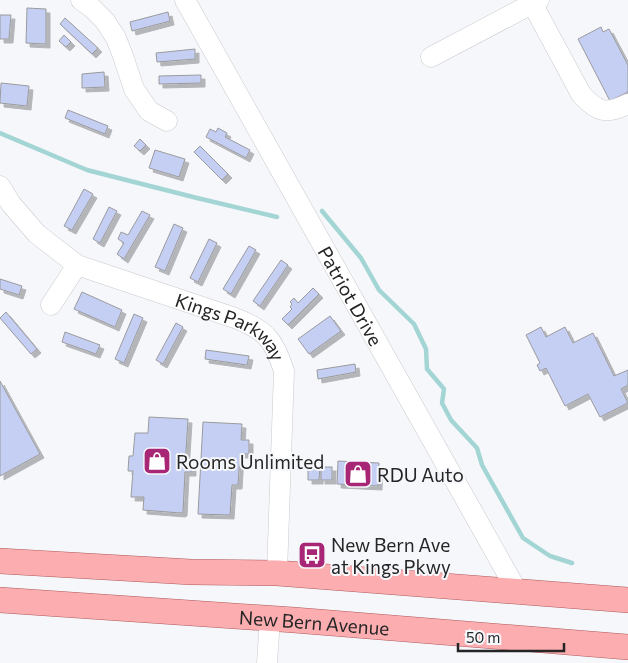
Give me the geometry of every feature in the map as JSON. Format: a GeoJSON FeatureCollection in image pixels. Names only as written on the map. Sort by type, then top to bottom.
{"type":"FeatureCollection","features":[{"type":"Feature","properties":{"kind":"main road"},"geometry":{"type":"LineString","coordinates":[[0,561],[191,572],[277,573],[628,600]]}},
{"type":"Feature","properties":{"kind":"main road","name":"New Bern Avenue"},"geometry":{"type":"LineString","coordinates":[[0,600],[628,647]]}},
{"type":"Feature","properties":{"kind":"street"},"geometry":{"type":"LineString","coordinates":[[81,0],[105,21],[116,38],[134,89],[149,111],[167,121]]}},
{"type":"Feature","properties":{"kind":"street","name":"Patriot Drive"},"geometry":{"type":"LineString","coordinates":[[185,0],[517,591]]}},
{"type":"Feature","properties":{"kind":"street"},"geometry":{"type":"LineString","coordinates":[[431,58],[535,2],[581,94],[590,105],[602,111],[619,108],[628,104]]}},
{"type":"Feature","properties":{"kind":"street","name":"Kings Parkway"},"geometry":{"type":"LineString","coordinates":[[0,186],[11,204],[37,234],[76,265],[253,325],[268,337],[279,353],[284,371],[277,573]]}},
{"type":"Feature","properties":{"kind":"street"},"geometry":{"type":"LineString","coordinates":[[51,305],[76,265]]}},
{"type":"Feature","properties":{"kind":"street"},"geometry":{"type":"LineString","coordinates":[[266,663],[270,619]]}},
{"type":"Feature","properties":{"kind":"building"},"geometry":{"type":"Polygon","coordinates":[[[27,8],[46,9],[46,44],[26,43],[27,8]]]}},
{"type":"Feature","properties":{"kind":"building"},"geometry":{"type":"Polygon","coordinates":[[[168,12],[170,21],[132,31],[130,22],[168,12]]]}},
{"type":"Feature","properties":{"kind":"building"},"geometry":{"type":"Polygon","coordinates":[[[0,15],[11,15],[9,39],[0,39],[0,15]]]}},
{"type":"Feature","properties":{"kind":"building"},"geometry":{"type":"Polygon","coordinates":[[[65,18],[98,48],[92,54],[60,24],[65,18]]]}},
{"type":"Feature","properties":{"kind":"building"},"geometry":{"type":"Polygon","coordinates":[[[601,27],[603,32],[609,29],[628,65],[628,92],[610,101],[578,39],[601,27]]]}},
{"type":"Feature","properties":{"kind":"building"},"geometry":{"type":"Polygon","coordinates":[[[64,35],[71,42],[66,47],[59,41],[64,35]]]}},
{"type":"Feature","properties":{"kind":"building"},"geometry":{"type":"Polygon","coordinates":[[[195,49],[195,59],[157,62],[156,53],[195,49]]]}},
{"type":"Feature","properties":{"kind":"building"},"geometry":{"type":"Polygon","coordinates":[[[104,72],[105,87],[82,88],[82,74],[104,72]]]}},
{"type":"Feature","properties":{"kind":"building"},"geometry":{"type":"Polygon","coordinates":[[[201,75],[201,83],[159,84],[159,76],[201,75]]]}},
{"type":"Feature","properties":{"kind":"building"},"geometry":{"type":"Polygon","coordinates":[[[1,83],[29,86],[27,106],[0,103],[1,83]]]}},
{"type":"Feature","properties":{"kind":"building"},"geometry":{"type":"Polygon","coordinates":[[[68,110],[108,126],[105,134],[65,118],[68,110]]]}},
{"type":"Feature","properties":{"kind":"building"},"geometry":{"type":"Polygon","coordinates":[[[218,128],[227,133],[225,137],[250,150],[246,158],[206,137],[210,129],[216,132],[218,128]]]}},
{"type":"Feature","properties":{"kind":"building"},"geometry":{"type":"Polygon","coordinates":[[[140,139],[146,145],[140,151],[134,146],[140,139]]]}},
{"type":"Feature","properties":{"kind":"building"},"geometry":{"type":"Polygon","coordinates":[[[200,146],[228,174],[222,180],[194,152],[200,146]]]}},
{"type":"Feature","properties":{"kind":"building"},"geometry":{"type":"Polygon","coordinates":[[[155,150],[185,159],[179,177],[149,168],[155,150]]]}},
{"type":"Feature","properties":{"kind":"building"},"geometry":{"type":"Polygon","coordinates":[[[84,189],[93,194],[72,230],[64,226],[84,189]]]}},
{"type":"Feature","properties":{"kind":"building"},"geometry":{"type":"Polygon","coordinates":[[[109,207],[117,211],[100,243],[93,239],[109,207]]]}},
{"type":"Feature","properties":{"kind":"building"},"geometry":{"type":"Polygon","coordinates":[[[142,211],[150,215],[124,259],[117,254],[124,243],[118,239],[121,232],[128,235],[142,211]]]}},
{"type":"Feature","properties":{"kind":"building"},"geometry":{"type":"Polygon","coordinates":[[[174,224],[183,228],[165,271],[155,267],[174,224]]]}},
{"type":"Feature","properties":{"kind":"building"},"geometry":{"type":"Polygon","coordinates":[[[209,239],[217,243],[198,282],[190,278],[209,239]]]}},
{"type":"Feature","properties":{"kind":"building"},"geometry":{"type":"Polygon","coordinates":[[[249,246],[256,250],[231,294],[223,289],[249,246]]]}},
{"type":"Feature","properties":{"kind":"building"},"geometry":{"type":"Polygon","coordinates":[[[281,260],[288,265],[260,306],[253,301],[281,260]]]}},
{"type":"Feature","properties":{"kind":"building"},"geometry":{"type":"Polygon","coordinates":[[[0,279],[22,286],[19,295],[0,289],[0,279]]]}},
{"type":"Feature","properties":{"kind":"building"},"geometry":{"type":"Polygon","coordinates":[[[313,288],[319,294],[288,325],[282,319],[292,309],[290,302],[294,298],[298,303],[313,288]]]}},
{"type":"Feature","properties":{"kind":"building"},"geometry":{"type":"Polygon","coordinates":[[[82,292],[122,310],[115,327],[74,309],[82,292]]]}},
{"type":"Feature","properties":{"kind":"building"},"geometry":{"type":"Polygon","coordinates":[[[6,312],[37,349],[31,354],[0,318],[6,312]]]}},
{"type":"Feature","properties":{"kind":"building"},"geometry":{"type":"Polygon","coordinates":[[[134,314],[143,318],[124,363],[115,359],[134,314]]]}},
{"type":"Feature","properties":{"kind":"building"},"geometry":{"type":"Polygon","coordinates":[[[330,316],[341,331],[309,354],[298,339],[330,316]]]}},
{"type":"Feature","properties":{"kind":"building"},"geometry":{"type":"Polygon","coordinates":[[[176,323],[183,327],[163,364],[156,360],[176,323]]]}},
{"type":"Feature","properties":{"kind":"building"},"geometry":{"type":"Polygon","coordinates":[[[541,327],[546,337],[565,327],[573,343],[593,333],[614,376],[628,370],[628,385],[621,389],[628,403],[600,417],[588,394],[565,406],[546,368],[540,371],[537,365],[540,363],[526,335],[541,327]]]}},
{"type":"Feature","properties":{"kind":"building"},"geometry":{"type":"Polygon","coordinates":[[[65,332],[100,345],[96,354],[62,342],[65,332]]]}},
{"type":"Feature","properties":{"kind":"building"},"geometry":{"type":"Polygon","coordinates":[[[206,350],[249,356],[247,365],[205,359],[206,350]]]}},
{"type":"Feature","properties":{"kind":"building"},"geometry":{"type":"Polygon","coordinates":[[[355,364],[356,372],[318,379],[317,370],[355,364]]]}},
{"type":"Feature","properties":{"kind":"building"},"geometry":{"type":"Polygon","coordinates":[[[0,381],[40,454],[0,476],[0,381]]]}},
{"type":"Feature","properties":{"kind":"building","name":"Rooms Unlimited"},"geometry":{"type":"Polygon","coordinates":[[[149,417],[188,419],[185,466],[192,467],[192,472],[185,472],[183,512],[181,513],[143,510],[144,497],[131,497],[133,471],[128,471],[129,456],[133,456],[135,433],[148,433],[149,417]]]}},
{"type":"Feature","properties":{"kind":"building"},"geometry":{"type":"Polygon","coordinates":[[[203,422],[242,424],[241,440],[249,440],[249,454],[240,454],[238,485],[232,485],[230,515],[198,514],[203,422]]]}},
{"type":"Feature","properties":{"kind":"building","name":"RDU Auto"},"geometry":{"type":"Polygon","coordinates":[[[338,461],[379,463],[378,486],[337,484],[338,461]]]}},
{"type":"Feature","properties":{"kind":"building"},"geometry":{"type":"Polygon","coordinates":[[[308,466],[320,467],[319,480],[308,480],[308,466]]]}},
{"type":"Feature","properties":{"kind":"building"},"geometry":{"type":"Polygon","coordinates":[[[321,467],[332,467],[332,480],[321,480],[321,467]]]}},
{"type":"Feature","properties":{"kind":"waterway"},"geometry":{"type":"LineString","coordinates":[[0,133],[87,170],[277,217]]}},
{"type":"Feature","properties":{"kind":"waterway"},"geometry":{"type":"LineString","coordinates":[[322,211],[361,258],[379,290],[414,324],[426,349],[427,369],[444,389],[442,403],[451,420],[477,448],[482,465],[523,538],[550,556],[572,563]]}},
{"type":"Feature","properties":{"kind":"place","name":"Rooms Unlimited"},"geometry":{"type":"Point","coordinates":[157,461]}},
{"type":"Feature","properties":{"kind":"place","name":"RDU Auto"},"geometry":{"type":"Point","coordinates":[358,474]}},
{"type":"Feature","properties":{"kind":"place","name":"New Bern Ave at Kings Pkwy"},"geometry":{"type":"Point","coordinates":[312,555]}}]}
